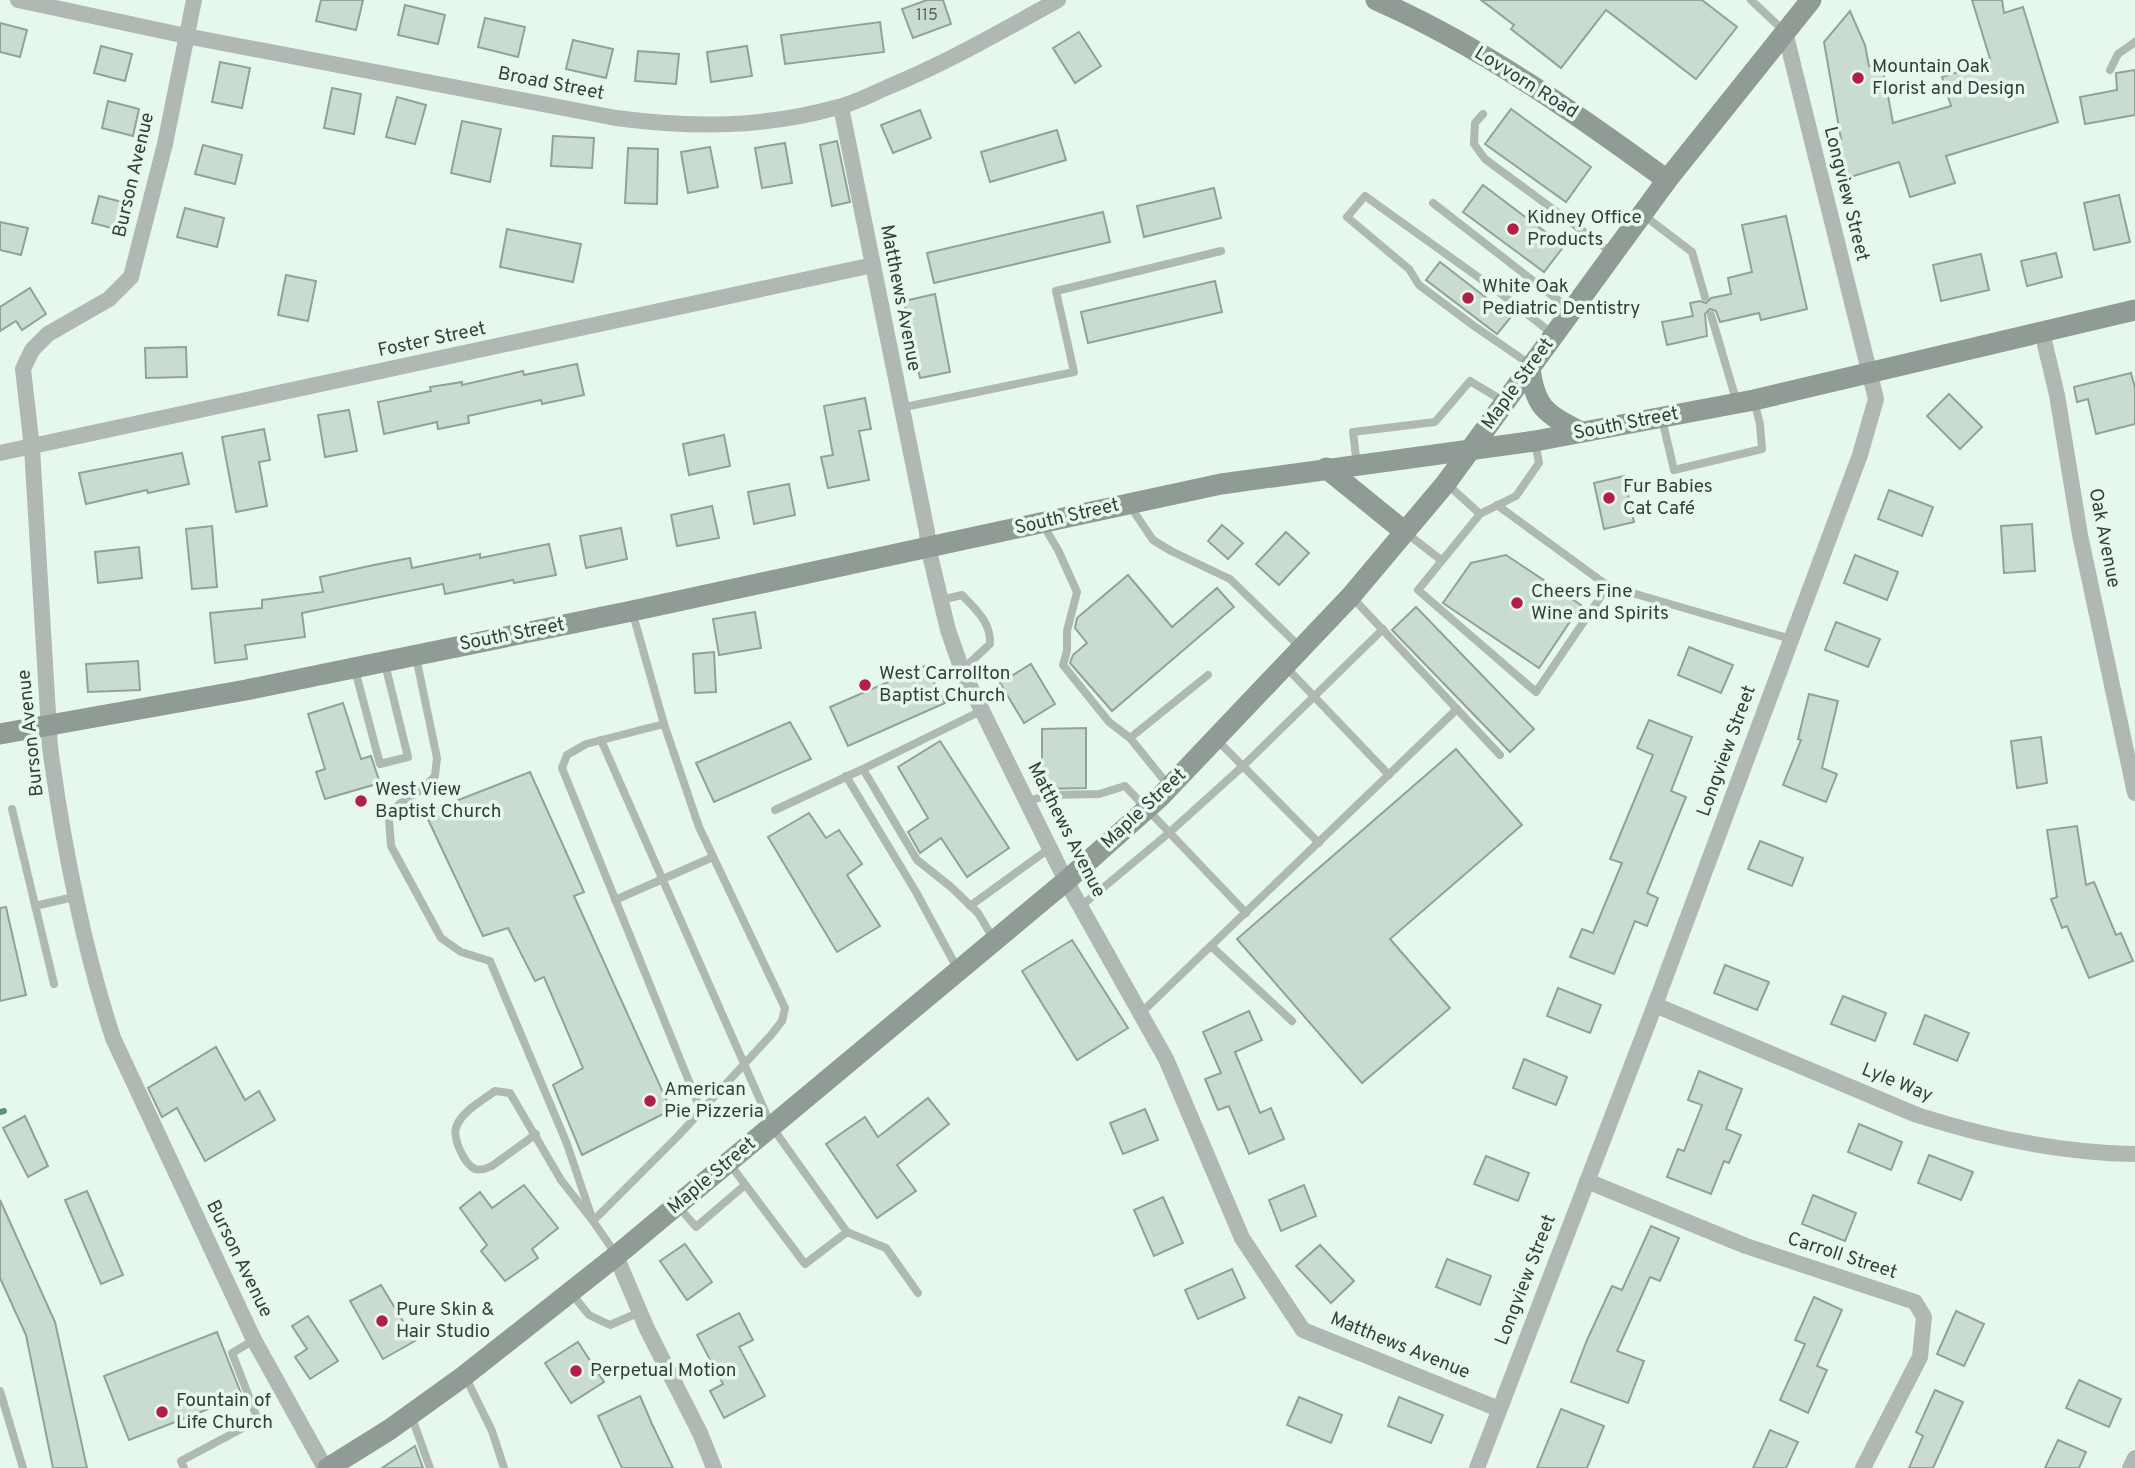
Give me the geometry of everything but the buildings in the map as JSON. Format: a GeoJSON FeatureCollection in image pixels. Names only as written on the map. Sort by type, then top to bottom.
{"type":"FeatureCollection","features":[{"type":"Feature","properties":{"kind":"street","name":"Broad Street"},"geometry":{"type":"LineString","coordinates":[[18,0],[186,36],[617,118],[672,125],[727,125],[787,119],[841,107],[939,66],[1058,0]]}},
{"type":"Feature","properties":{"kind":"street","name":"Burson Avenue"},"geometry":{"type":"LineString","coordinates":[[194,0],[165,144],[131,276],[109,299],[48,334],[32,350],[23,369],[32,448],[49,725],[55,788],[101,1001],[113,1038],[254,1340],[327,1468]]}},
{"type":"Feature","properties":{"kind":"street","name":"Lovvorn Road"},"geometry":{"type":"LineString","coordinates":[[1376,0],[1475,50],[1585,120],[1667,180]]}},
{"type":"Feature","properties":{"kind":"street","name":"Maple Street"},"geometry":{"type":"LineString","coordinates":[[327,1468],[464,1376],[616,1256],[1066,881],[1170,787],[1351,596],[1446,483],[1667,180],[1811,0]]}},
{"type":"Feature","properties":{"kind":"street","name":"Longview Street"},"geometry":{"type":"LineString","coordinates":[[1477,1468],[1655,1006],[1867,433],[1876,399],[1785,32]]}},
{"type":"Feature","properties":{"kind":"street","name":"Matthews Avenue"},"geometry":{"type":"LineString","coordinates":[[841,107],[928,547],[948,630],[962,670],[1066,881],[1166,1059],[1242,1238],[1303,1330],[1499,1409]]}},
{"type":"Feature","properties":{"kind":"street","name":"Foster Street"},"geometry":{"type":"LineString","coordinates":[[0,453],[873,265]]}},
{"type":"Feature","properties":{"kind":"street","name":"South Street"},"geometry":{"type":"LineString","coordinates":[[0,734],[246,690],[632,611],[1221,484],[1535,441],[1745,401],[2135,310]]}},
{"type":"Feature","properties":{"kind":"street","name":"Oak Avenue"},"geometry":{"type":"LineString","coordinates":[[2042,332],[2057,395],[2080,535],[2135,793]]}},
{"type":"Feature","properties":{"kind":"street"},"geometry":{"type":"LineString","coordinates":[[1531,366],[1537,401],[1543,409],[1552,417],[1581,432]]}},
{"type":"Feature","properties":{"kind":"street"},"geometry":{"type":"LineString","coordinates":[[1325,468],[1405,532]]}},
{"type":"Feature","properties":{"kind":"street","name":"Lyle Way"},"geometry":{"type":"LineString","coordinates":[[1655,1006],[1905,1110],[1962,1129],[2040,1146],[2103,1154],[2135,1154]]}},
{"type":"Feature","properties":{"kind":"street","name":"Carroll Street"},"geometry":{"type":"LineString","coordinates":[[1587,1181],[1746,1247],[1915,1301],[1924,1317],[1920,1357],[1863,1468]]}},
{"type":"Feature","properties":{"kind":"street"},"geometry":{"type":"LineString","coordinates":[[616,1256],[640,1312],[701,1433],[714,1468]]}},
{"type":"Feature","properties":{"kind":"street"},"geometry":{"type":"LineString","coordinates":[[2130,1468],[2135,1458]]}},
{"type":"Feature","properties":{"kind":"lane"},"geometry":{"type":"LineString","coordinates":[[1751,0],[1785,32]]}},
{"type":"Feature","properties":{"kind":"lane"},"geometry":{"type":"LineString","coordinates":[[2110,70],[2118,54],[2135,42]]}},
{"type":"Feature","properties":{"kind":"lane"},"geometry":{"type":"LineString","coordinates":[[1483,114],[1475,123],[1474,144],[1485,159],[1613,254]]}},
{"type":"Feature","properties":{"kind":"lane"},"geometry":{"type":"LineString","coordinates":[[1531,366],[1419,285],[1409,269],[1347,217],[1365,196],[1554,335]]}},
{"type":"Feature","properties":{"kind":"lane"},"geometry":{"type":"LineString","coordinates":[[1433,203],[1572,311]]}},
{"type":"Feature","properties":{"kind":"lane"},"geometry":{"type":"LineString","coordinates":[[1642,214],[1692,252],[1705,297]]}},
{"type":"Feature","properties":{"kind":"lane"},"geometry":{"type":"LineString","coordinates":[[900,408],[1074,372],[1056,291],[1221,251]]}},
{"type":"Feature","properties":{"kind":"lane"},"geometry":{"type":"LineString","coordinates":[[1661,416],[1674,470],[1762,449],[1760,424],[1745,401],[1711,315]]}},
{"type":"Feature","properties":{"kind":"lane"},"geometry":{"type":"LineString","coordinates":[[1357,465],[1353,432],[1435,422],[1470,381],[1505,402]]}},
{"type":"Feature","properties":{"kind":"lane"},"geometry":{"type":"LineString","coordinates":[[1535,441],[1539,463],[1516,496],[1480,514],[1418,590],[1536,692],[1608,586]]}},
{"type":"Feature","properties":{"kind":"lane"},"geometry":{"type":"LineString","coordinates":[[1446,483],[1480,514]]}},
{"type":"Feature","properties":{"kind":"lane"},"geometry":{"type":"LineString","coordinates":[[1128,504],[1153,540],[1230,579],[1302,649]]}},
{"type":"Feature","properties":{"kind":"lane"},"geometry":{"type":"LineString","coordinates":[[1497,505],[1608,586],[1791,639]]}},
{"type":"Feature","properties":{"kind":"lane"},"geometry":{"type":"LineString","coordinates":[[1042,523],[1077,592],[1067,631],[1067,651],[1063,665],[1109,722],[1130,738],[1170,787]]}},
{"type":"Feature","properties":{"kind":"lane"},"geometry":{"type":"LineString","coordinates":[[1405,532],[1441,560]]}},
{"type":"Feature","properties":{"kind":"lane"},"geometry":{"type":"LineString","coordinates":[[941,600],[962,595],[986,622],[990,633],[990,644],[962,670]]}},
{"type":"Feature","properties":{"kind":"lane"},"geometry":{"type":"LineString","coordinates":[[1351,596],[1500,755]]}},
{"type":"Feature","properties":{"kind":"lane"},"geometry":{"type":"LineString","coordinates":[[593,1221],[743,1065],[782,1021],[785,1008],[699,827],[664,724],[632,611]]}},
{"type":"Feature","properties":{"kind":"lane"},"geometry":{"type":"LineString","coordinates":[[1080,907],[1170,832],[1243,766],[1383,629]]}},
{"type":"Feature","properties":{"kind":"lane"},"geometry":{"type":"LineString","coordinates":[[416,654],[437,758],[435,776],[421,790],[398,804],[389,819],[391,846],[442,938],[461,952],[490,961],[567,1144],[593,1221]]}},
{"type":"Feature","properties":{"kind":"lane"},"geometry":{"type":"LineString","coordinates":[[354,667],[380,764],[408,757],[384,661]]}},
{"type":"Feature","properties":{"kind":"lane"},"geometry":{"type":"LineString","coordinates":[[1285,666],[1389,775]]}},
{"type":"Feature","properties":{"kind":"lane"},"geometry":{"type":"LineString","coordinates":[[1130,738],[1208,675]]}},
{"type":"Feature","properties":{"kind":"lane"},"geometry":{"type":"LineString","coordinates":[[1141,1013],[1457,709]]}},
{"type":"Feature","properties":{"kind":"lane"},"geometry":{"type":"LineString","coordinates":[[775,810],[981,711]]}},
{"type":"Feature","properties":{"kind":"lane"},"geometry":{"type":"LineString","coordinates":[[664,724],[586,744],[567,755],[562,768],[701,1111]]}},
{"type":"Feature","properties":{"kind":"lane"},"geometry":{"type":"LineString","coordinates":[[1216,739],[1319,843]]}},
{"type":"Feature","properties":{"kind":"lane"},"geometry":{"type":"LineString","coordinates":[[601,740],[772,1127],[848,1232],[887,1248],[918,1293]]}},
{"type":"Feature","properties":{"kind":"lane"},"geometry":{"type":"LineString","coordinates":[[863,769],[917,860],[978,913],[994,941]]}},
{"type":"Feature","properties":{"kind":"lane"},"geometry":{"type":"LineString","coordinates":[[846,776],[916,892],[959,971]]}},
{"type":"Feature","properties":{"kind":"lane"},"geometry":{"type":"LineString","coordinates":[[1028,801],[1049,795],[1099,794],[1125,786],[1245,913]]}},
{"type":"Feature","properties":{"kind":"lane"},"geometry":{"type":"LineString","coordinates":[[12,809],[54,984]]}},
{"type":"Feature","properties":{"kind":"lane"},"geometry":{"type":"LineString","coordinates":[[970,906],[1050,849]]}},
{"type":"Feature","properties":{"kind":"lane"},"geometry":{"type":"LineString","coordinates":[[615,900],[713,857]]}},
{"type":"Feature","properties":{"kind":"lane"},"geometry":{"type":"LineString","coordinates":[[35,906],[78,896]]}},
{"type":"Feature","properties":{"kind":"lane"},"geometry":{"type":"LineString","coordinates":[[1212,946],[1292,1021]]}},
{"type":"Feature","properties":{"kind":"lane"},"geometry":{"type":"LineString","coordinates":[[536,1135],[484,1170],[475,1169],[470,1164],[455,1141],[454,1133],[462,1117],[495,1091],[510,1093],[536,1135],[561,1180],[616,1256]]}},
{"type":"Feature","properties":{"kind":"lane"},"geometry":{"type":"LineString","coordinates":[[728,1163],[805,1264],[848,1232]]}},
{"type":"Feature","properties":{"kind":"lane"},"geometry":{"type":"LineString","coordinates":[[677,1205],[696,1227],[745,1185]]}},
{"type":"Feature","properties":{"kind":"lane"},"geometry":{"type":"LineString","coordinates":[[570,1292],[589,1315],[610,1325],[640,1312]]}},
{"type":"Feature","properties":{"kind":"lane"},"geometry":{"type":"LineString","coordinates":[[184,1468],[181,1461],[258,1420],[232,1353],[254,1340]]}},
{"type":"Feature","properties":{"kind":"lane"},"geometry":{"type":"LineString","coordinates":[[464,1376],[492,1431],[504,1468]]}},
{"type":"Feature","properties":{"kind":"lane"},"geometry":{"type":"LineString","coordinates":[[0,1391],[23,1468]]}},
{"type":"Feature","properties":{"kind":"lane"},"geometry":{"type":"LineString","coordinates":[[411,1414],[430,1468]]}},
{"type":"Feature","properties":{"kind":"waterway"},"geometry":{"type":"LineString","coordinates":[[0,1112],[4,1111]]}},
{"type":"Feature","properties":{"kind":"place","name":"Mountain Oak Florist and Design"},"geometry":{"type":"Point","coordinates":[1858,78]}},
{"type":"Feature","properties":{"kind":"place","name":"Kidney Office Products"},"geometry":{"type":"Point","coordinates":[1513,229]}},
{"type":"Feature","properties":{"kind":"place","name":"White Oak Pediatric Dentistry"},"geometry":{"type":"Point","coordinates":[1468,298]}},
{"type":"Feature","properties":{"kind":"place","name":"Fur Babies Cat Café"},"geometry":{"type":"Point","coordinates":[1609,498]}},
{"type":"Feature","properties":{"kind":"place","name":"Cheers Fine Wine and Spirits"},"geometry":{"type":"Point","coordinates":[1517,603]}},
{"type":"Feature","properties":{"kind":"place","name":"West Carrollton Baptist Church"},"geometry":{"type":"Point","coordinates":[865,685]}},
{"type":"Feature","properties":{"kind":"place","name":"West View Baptist Church"},"geometry":{"type":"Point","coordinates":[361,801]}},
{"type":"Feature","properties":{"kind":"place","name":"American Pie Pizzeria"},"geometry":{"type":"Point","coordinates":[650,1101]}},
{"type":"Feature","properties":{"kind":"place","name":"Pure Skin & Hair Studio"},"geometry":{"type":"Point","coordinates":[382,1321]}},
{"type":"Feature","properties":{"kind":"place","name":"Perpetual Motion"},"geometry":{"type":"Point","coordinates":[576,1371]}},
{"type":"Feature","properties":{"kind":"place","name":"Fountain of Life Church"},"geometry":{"type":"Point","coordinates":[162,1412]}}]}
